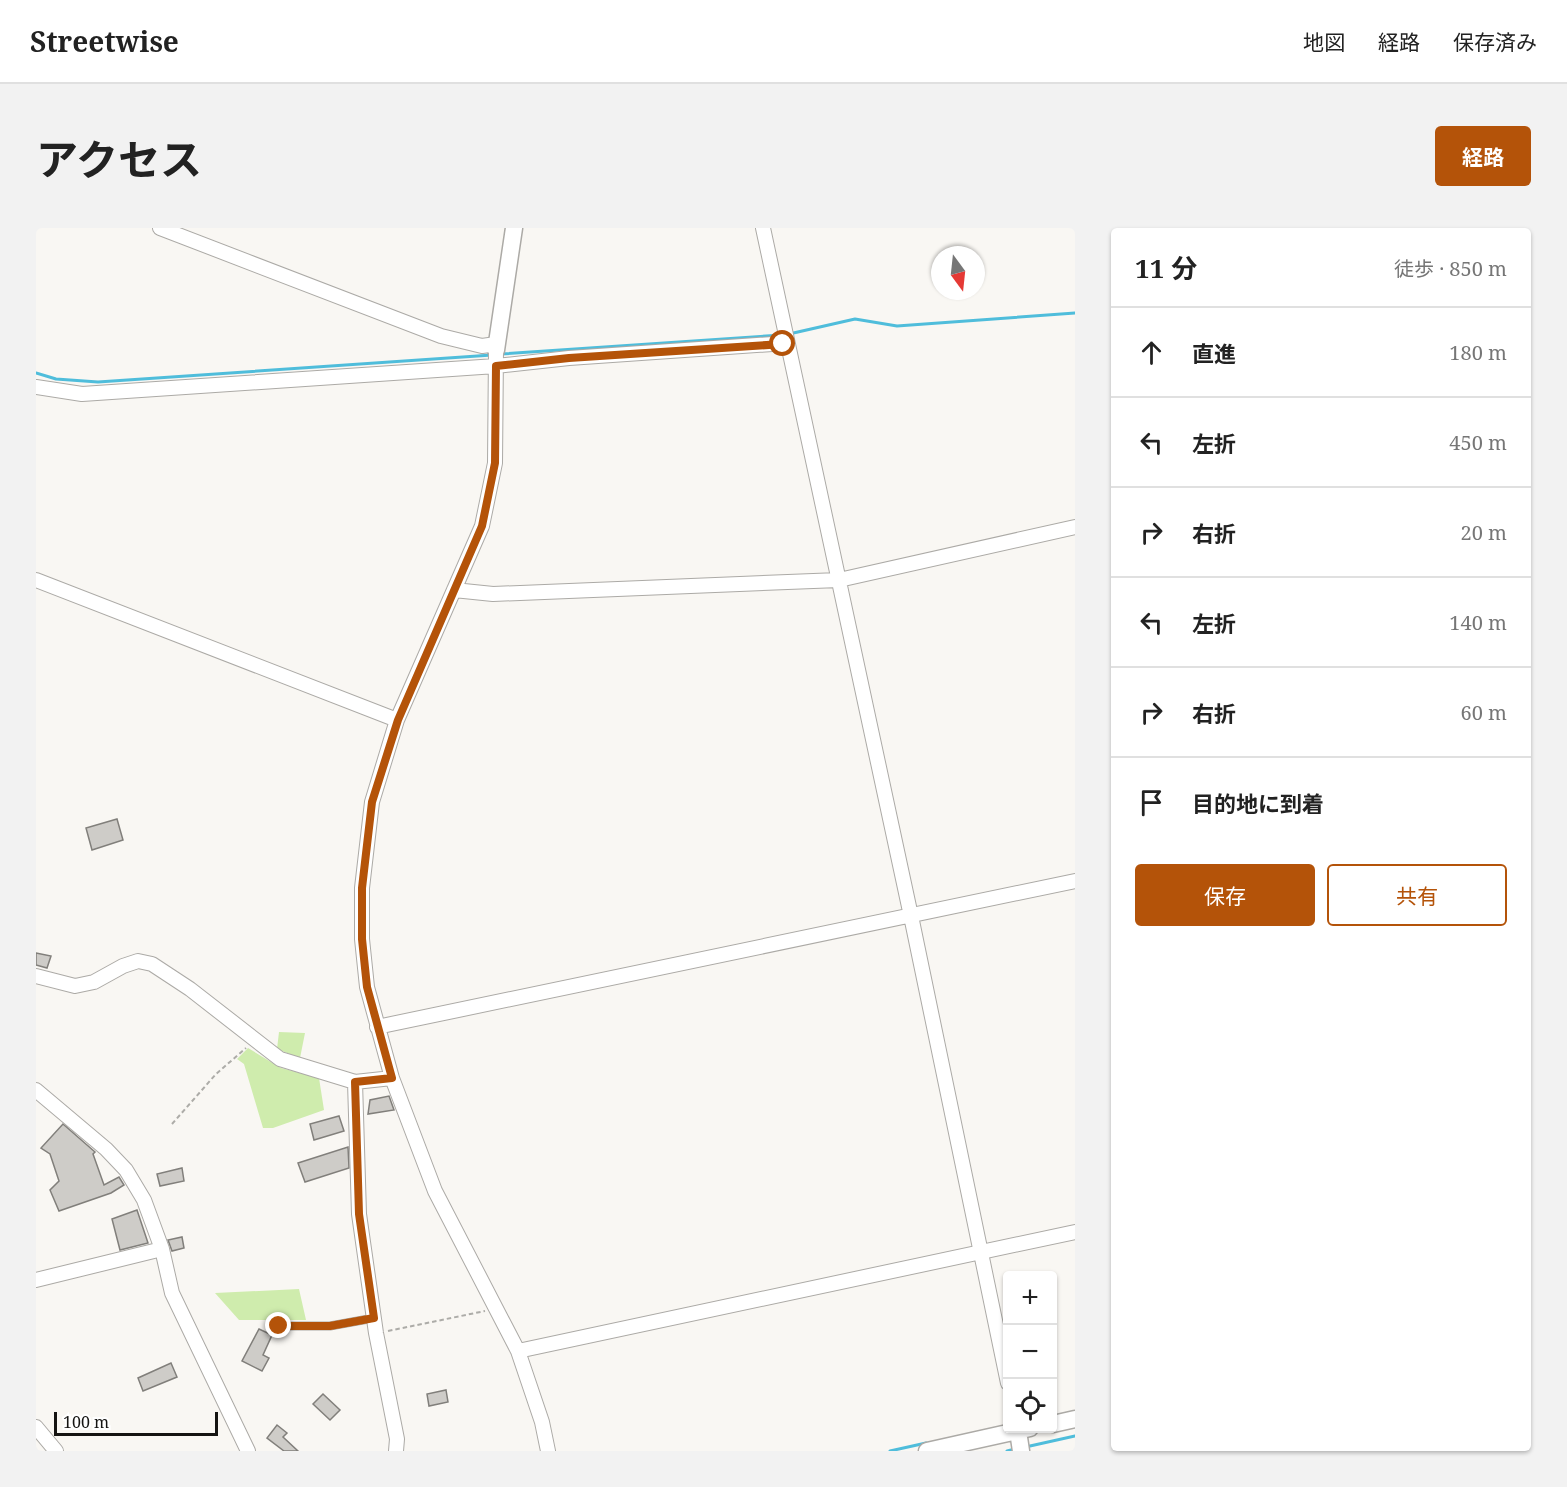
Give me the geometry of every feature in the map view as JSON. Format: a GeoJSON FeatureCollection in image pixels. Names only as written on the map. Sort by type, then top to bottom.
{"type":"FeatureCollection","features":[{"type":"Feature","properties":{"kind":"street"},"geometry":{"type":"LineString","coordinates":[[160,228],[441,336],[482,346],[496,356]]}},
{"type":"Feature","properties":{"kind":"street"},"geometry":{"type":"LineString","coordinates":[[514,228],[496,356],[495,463],[482,526],[398,720],[372,802],[362,888],[364,958],[377,1027],[392,1078],[435,1191],[518,1351],[542,1422],[548,1451]]}},
{"type":"Feature","properties":{"kind":"street"},"geometry":{"type":"LineString","coordinates":[[763,228],[911,916],[1007,1379]]}},
{"type":"Feature","properties":{"kind":"street"},"geometry":{"type":"LineString","coordinates":[[36,387],[82,394],[496,356],[569,358],[786,336]]}},
{"type":"Feature","properties":{"kind":"street"},"geometry":{"type":"LineString","coordinates":[[454,590],[493,594],[839,580],[1075,527]]}},
{"type":"Feature","properties":{"kind":"street"},"geometry":{"type":"LineString","coordinates":[[36,580],[398,720]]}},
{"type":"Feature","properties":{"kind":"street"},"geometry":{"type":"LineString","coordinates":[[377,1027],[1075,881]]}},
{"type":"Feature","properties":{"kind":"street"},"geometry":{"type":"LineString","coordinates":[[36,976],[75,986],[94,982],[138,962],[152,964],[197,994],[280,1059],[355,1082],[392,1078]]}},
{"type":"Feature","properties":{"kind":"street"},"geometry":{"type":"LineString","coordinates":[[355,1082],[359,1214],[376,1334],[397,1439],[396,1451]]}},
{"type":"Feature","properties":{"kind":"street"},"geometry":{"type":"LineString","coordinates":[[36,1090],[106,1149],[126,1170],[144,1200],[162,1249],[172,1293],[248,1451]]}},
{"type":"Feature","properties":{"kind":"street"},"geometry":{"type":"LineString","coordinates":[[518,1351],[1075,1232]]}},
{"type":"Feature","properties":{"kind":"street"},"geometry":{"type":"LineString","coordinates":[[36,1280],[162,1249]]}},
{"type":"Feature","properties":{"kind":"street"},"geometry":{"type":"LineString","coordinates":[[1057,1423],[1075,1419]]}},
{"type":"Feature","properties":{"kind":"street"},"geometry":{"type":"LineString","coordinates":[[36,1428],[56,1451]]}},
{"type":"Feature","properties":{"kind":"street"},"geometry":{"type":"LineString","coordinates":[[927,1451],[1005,1433]]}},
{"type":"Feature","properties":{"kind":"street"},"geometry":{"type":"LineString","coordinates":[[1021,1451],[1022,1433]]}},
{"type":"Feature","properties":{"kind":"lane"},"geometry":{"type":"LineString","coordinates":[[279,1326],[330,1326],[374,1318]]}},
{"type":"Feature","properties":{"kind":"path"},"geometry":{"type":"LineString","coordinates":[[172,1124],[216,1074],[255,1040]]}},
{"type":"Feature","properties":{"kind":"path"},"geometry":{"type":"LineString","coordinates":[[376,1334],[496,1309]]}},
{"type":"Feature","properties":{"kind":"green space"},"geometry":{"type":"Polygon","coordinates":[[[279,1032],[305,1033],[300,1058],[277,1049],[279,1032]]]}},
{"type":"Feature","properties":{"kind":"green space"},"geometry":{"type":"Polygon","coordinates":[[[248,1048],[281,1068],[319,1078],[324,1110],[273,1128],[263,1128],[244,1064],[237,1059],[248,1048]]]}},
{"type":"Feature","properties":{"kind":"green space"},"geometry":{"type":"Polygon","coordinates":[[[299,1289],[306,1320],[239,1320],[215,1293],[299,1289]]]}},
{"type":"Feature","properties":{"kind":"building"},"geometry":{"type":"Polygon","coordinates":[[[117,819],[123,840],[92,850],[86,828],[117,819]]]}},
{"type":"Feature","properties":{"kind":"building"},"geometry":{"type":"Polygon","coordinates":[[[36,953],[51,956],[47,968],[36,965],[36,953]]]}},
{"type":"Feature","properties":{"kind":"building"},"geometry":{"type":"Polygon","coordinates":[[[389,1096],[394,1110],[368,1114],[370,1100],[389,1096]]]}},
{"type":"Feature","properties":{"kind":"building"},"geometry":{"type":"Polygon","coordinates":[[[339,1116],[344,1131],[314,1140],[310,1124],[339,1116]]]}},
{"type":"Feature","properties":{"kind":"building"},"geometry":{"type":"Polygon","coordinates":[[[63,1124],[95,1152],[93,1154],[104,1185],[119,1177],[124,1185],[111,1193],[59,1211],[50,1190],[59,1181],[50,1154],[41,1148],[63,1124]]]}},
{"type":"Feature","properties":{"kind":"building"},"geometry":{"type":"Polygon","coordinates":[[[348,1147],[349,1168],[305,1182],[298,1163],[348,1147]]]}},
{"type":"Feature","properties":{"kind":"building"},"geometry":{"type":"Polygon","coordinates":[[[182,1168],[184,1181],[160,1186],[157,1174],[182,1168]]]}},
{"type":"Feature","properties":{"kind":"building"},"geometry":{"type":"Polygon","coordinates":[[[137,1210],[148,1243],[120,1250],[112,1219],[137,1210]]]}},
{"type":"Feature","properties":{"kind":"building"},"geometry":{"type":"Polygon","coordinates":[[[182,1237],[184,1248],[172,1251],[168,1240],[182,1237]]]}},
{"type":"Feature","properties":{"kind":"building"},"geometry":{"type":"Polygon","coordinates":[[[259,1329],[272,1335],[263,1355],[269,1358],[262,1371],[242,1361],[259,1329]]]}},
{"type":"Feature","properties":{"kind":"building"},"geometry":{"type":"Polygon","coordinates":[[[171,1363],[177,1377],[143,1391],[138,1378],[171,1363]]]}},
{"type":"Feature","properties":{"kind":"building"},"geometry":{"type":"Polygon","coordinates":[[[446,1390],[448,1402],[429,1406],[427,1394],[446,1390]]]}},
{"type":"Feature","properties":{"kind":"building"},"geometry":{"type":"Polygon","coordinates":[[[323,1394],[340,1410],[330,1420],[313,1404],[323,1394]]]}},
{"type":"Feature","properties":{"kind":"building"},"geometry":{"type":"Polygon","coordinates":[[[277,1425],[287,1433],[283,1437],[298,1451],[284,1451],[267,1438],[277,1425]]]}},
{"type":"Feature","properties":{"kind":"waterway"},"geometry":{"type":"LineString","coordinates":[[789,334],[855,319],[897,326],[1075,313]]}},
{"type":"Feature","properties":{"kind":"waterway"},"geometry":{"type":"LineString","coordinates":[[501,354],[782,335]]}},
{"type":"Feature","properties":{"kind":"waterway"},"geometry":{"type":"LineString","coordinates":[[36,373],[56,379],[98,382],[492,355]]}},
{"type":"Feature","properties":{"kind":"waterway"},"geometry":{"type":"LineString","coordinates":[[1030,1446],[1075,1436]]}},
{"type":"Feature","properties":{"kind":"waterway"},"geometry":{"type":"LineString","coordinates":[[890,1451],[926,1443]]}},
{"type":"Feature","properties":{"kind":"waterway"},"geometry":{"type":"LineString","coordinates":[[1007,1451],[1011,1450]]}},
{"type":"Feature","properties":{"kind":"route"},"geometry":{"type":"LineString","coordinates":[[279,1326],[330,1326],[374,1318],[359,1214],[355,1082],[392,1078],[367,987],[362,939],[362,888],[372,802],[398,720],[482,526],[495,463],[496,366],[569,358],[783,344]]}}]}
